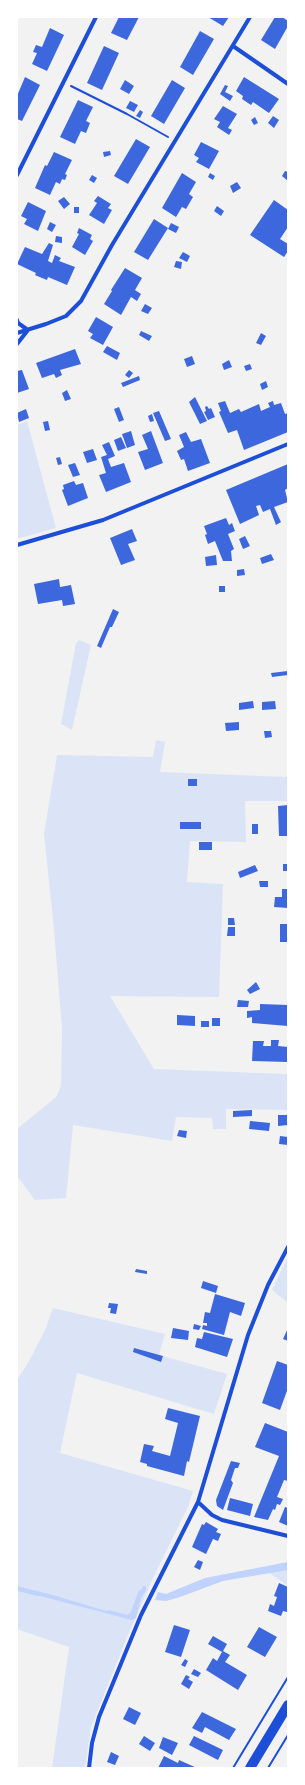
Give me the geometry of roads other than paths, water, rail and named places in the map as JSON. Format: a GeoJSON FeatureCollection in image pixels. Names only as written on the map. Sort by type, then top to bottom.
{"type":"FeatureCollection","features":[{"type":"Feature","properties":{"kind":"main road"},"geometry":{"type":"LineString","coordinates":[[250,1768],[288,1705]]}},
{"type":"Feature","properties":{"kind":"street"},"geometry":{"type":"LineString","coordinates":[[17,175],[96,17]]}},
{"type":"Feature","properties":{"kind":"street"},"geometry":{"type":"LineString","coordinates":[[17,333],[66,316],[81,301],[112,245],[176,142],[250,17]]}},
{"type":"Feature","properties":{"kind":"street"},"geometry":{"type":"LineString","coordinates":[[233,46],[288,84]]}},
{"type":"Feature","properties":{"kind":"street"},"geometry":{"type":"LineString","coordinates":[[17,320],[18,323],[28,330]]}},
{"type":"Feature","properties":{"kind":"street"},"geometry":{"type":"LineString","coordinates":[[17,344],[28,330]]}},
{"type":"Feature","properties":{"kind":"street"},"geometry":{"type":"LineString","coordinates":[[17,545],[103,520],[288,444]]}},
{"type":"Feature","properties":{"kind":"street"},"geometry":{"type":"LineString","coordinates":[[90,1768],[92,1744],[98,1717],[141,1616],[198,1502],[248,1335],[268,1285],[288,1247]]}},
{"type":"Feature","properties":{"kind":"street"},"geometry":{"type":"LineString","coordinates":[[198,1502],[212,1515],[222,1520],[288,1536]]}},
{"type":"Feature","properties":{"kind":"water"},"geometry":{"type":"Polygon","coordinates":[[[288,1562],[288,1570],[223,1581],[166,1601],[155,1600],[158,1592],[166,1594],[205,1578],[288,1562]]]}},
{"type":"Feature","properties":{"kind":"water"},"geometry":{"type":"Polygon","coordinates":[[[17,1586],[106,1611],[109,1610],[131,1616],[143,1586],[146,1586],[146,1590],[141,1598],[136,1618],[132,1620],[17,1590],[17,1586]]]}},
{"type":"Feature","properties":{"kind":"waterway"},"geometry":{"type":"LineString","coordinates":[[17,1589],[37,1594]]}},
{"type":"Feature","properties":{"kind":"waterway"},"geometry":{"type":"LineString","coordinates":[[127,1617],[132,1614],[140,1592],[144,1590]]}}]}
